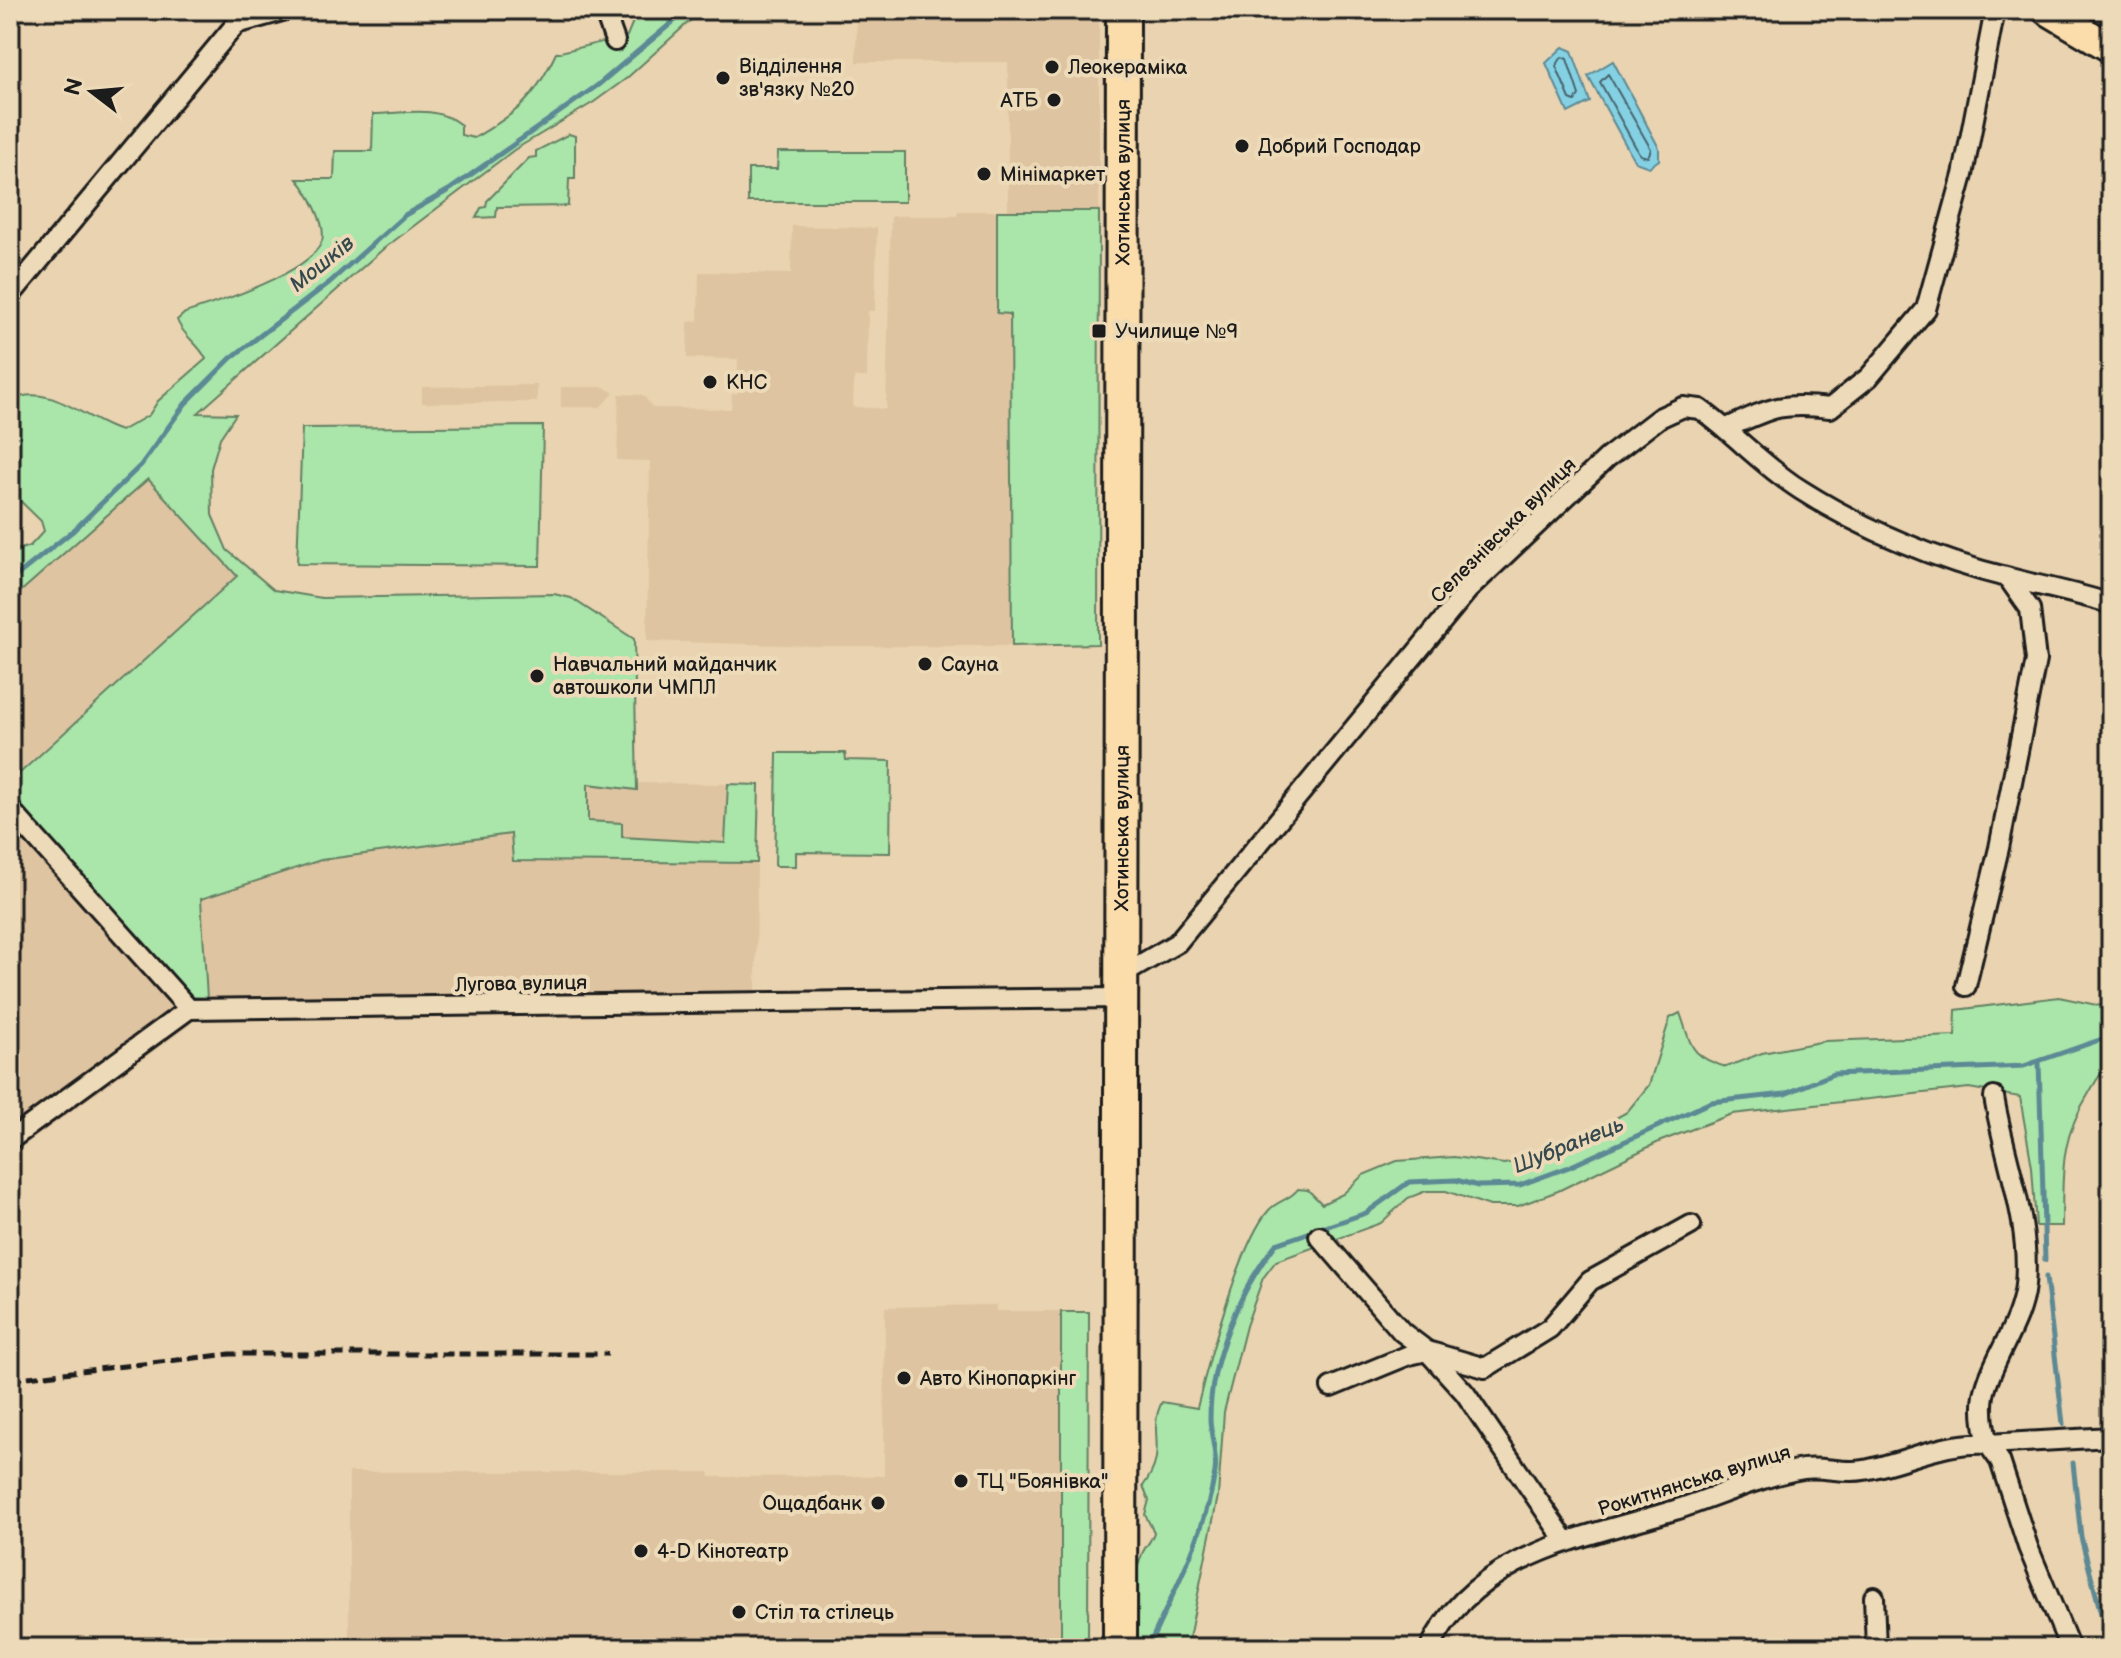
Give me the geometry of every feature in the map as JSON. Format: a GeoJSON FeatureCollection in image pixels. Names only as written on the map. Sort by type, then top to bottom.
{"type":"FeatureCollection","features":[{"type":"Feature","properties":{"kind":"highway","name":"Хотинська вулиця"},"geometry":{"type":"LineString","coordinates":[[1120,1648],[1123,10]]}},
{"type":"Feature","properties":{"kind":"main road"},"geometry":{"type":"LineString","coordinates":[[2047,10],[2111,48]]}},
{"type":"Feature","properties":{"kind":"street"},"geometry":{"type":"LineString","coordinates":[[10,296],[230,17],[286,10]]}},
{"type":"Feature","properties":{"kind":"street"},"geometry":{"type":"LineString","coordinates":[[604,10],[615,41]]}},
{"type":"Feature","properties":{"kind":"street"},"geometry":{"type":"LineString","coordinates":[[1727,428],[1774,407],[1791,403],[1830,408],[1869,377],[1926,309],[1963,175],[1995,10]]}},
{"type":"Feature","properties":{"kind":"street","name":"Селезнівська вулиця"},"geometry":{"type":"LineString","coordinates":[[1122,987],[1177,943],[1468,590],[1607,458],[1659,418],[1683,407],[1700,409],[1798,488],[1841,514],[1927,551],[2008,578],[2066,590],[2111,604]]}},
{"type":"Feature","properties":{"kind":"street"},"geometry":{"type":"LineString","coordinates":[[1966,986],[2035,671],[2030,609],[2008,578]]}},
{"type":"Feature","properties":{"kind":"street"},"geometry":{"type":"LineString","coordinates":[[10,809],[189,1009],[10,1140]]}},
{"type":"Feature","properties":{"kind":"street","name":"Лугова вулиця"},"geometry":{"type":"LineString","coordinates":[[189,1009],[1122,987]]}},
{"type":"Feature","properties":{"kind":"street"},"geometry":{"type":"LineString","coordinates":[[1994,1097],[2001,1144],[2015,1188],[2026,1264],[2024,1291],[1984,1393],[1982,1418],[1988,1444],[2000,1461],[2028,1547],[2070,1648]]}},
{"type":"Feature","properties":{"kind":"street"},"geometry":{"type":"LineString","coordinates":[[1331,1387],[1409,1355],[1427,1351],[1485,1368],[1550,1328],[1590,1281],[1691,1225]]}},
{"type":"Feature","properties":{"kind":"street"},"geometry":{"type":"LineString","coordinates":[[1319,1236],[1402,1332],[1427,1351],[1465,1393],[1565,1540]]}},
{"type":"Feature","properties":{"kind":"street","name":"Рокитнянська вулиця"},"geometry":{"type":"LineString","coordinates":[[1430,1648],[1457,1605],[1494,1575],[1565,1540],[1804,1469],[1859,1471],[1897,1463],[1935,1448],[2111,1437]]}},
{"type":"Feature","properties":{"kind":"street"},"geometry":{"type":"LineString","coordinates":[[1874,1597],[1876,1648]]}},
{"type":"Feature","properties":{"kind":"shaded area"},"geometry":{"type":"Polygon","coordinates":[[[857,10],[1099,10],[1099,211],[1008,211],[1008,62],[856,62],[857,10]]]}},
{"type":"Feature","properties":{"kind":"shaded area"},"geometry":{"type":"Polygon","coordinates":[[[958,211],[997,211],[997,313],[1010,313],[1012,646],[817,646],[647,641],[650,461],[617,460],[619,394],[643,395],[653,408],[731,409],[732,394],[737,394],[738,359],[687,358],[688,322],[698,321],[699,272],[791,274],[792,226],[877,228],[875,311],[868,311],[867,377],[854,377],[853,407],[886,409],[891,216],[957,216],[958,211]]]}},
{"type":"Feature","properties":{"kind":"shaded area"},"geometry":{"type":"Polygon","coordinates":[[[537,385],[537,402],[422,403],[422,387],[537,385]]]}},
{"type":"Feature","properties":{"kind":"shaded area"},"geometry":{"type":"Polygon","coordinates":[[[561,387],[604,387],[614,393],[600,407],[561,407],[561,387]]]}},
{"type":"Feature","properties":{"kind":"shaded area"},"geometry":{"type":"Polygon","coordinates":[[[148,479],[236,576],[10,780],[10,601],[148,479]]]}},
{"type":"Feature","properties":{"kind":"shaded area"},"geometry":{"type":"Polygon","coordinates":[[[637,783],[728,784],[725,843],[621,837],[588,821],[588,784],[637,790],[637,783]]]}},
{"type":"Feature","properties":{"kind":"shaded area"},"geometry":{"type":"Polygon","coordinates":[[[10,819],[191,1024],[10,1156],[10,819]]]}},
{"type":"Feature","properties":{"kind":"shaded area"},"geometry":{"type":"Polygon","coordinates":[[[511,835],[512,861],[757,863],[756,994],[208,998],[201,899],[320,861],[511,835]]]}},
{"type":"Feature","properties":{"kind":"shaded area","name":"ТЦ \"Боянівка\""},"geometry":{"type":"Polygon","coordinates":[[[996,1305],[996,1311],[1089,1311],[1088,1648],[349,1648],[349,1472],[709,1472],[710,1477],[884,1476],[885,1307],[996,1305]]]}},
{"type":"Feature","properties":{"kind":"green space"},"geometry":{"type":"Polygon","coordinates":[[[647,10],[702,10],[627,78],[594,102],[514,150],[382,250],[198,413],[236,414],[220,438],[211,469],[212,515],[227,550],[274,590],[322,598],[554,594],[571,598],[634,639],[637,790],[588,784],[588,821],[622,823],[622,837],[725,843],[728,784],[759,785],[757,863],[513,861],[511,834],[321,860],[201,899],[207,998],[186,997],[10,799],[10,782],[237,576],[148,479],[10,601],[10,552],[30,546],[44,531],[41,521],[10,491],[10,401],[38,395],[53,399],[121,431],[149,415],[158,401],[206,359],[177,320],[185,313],[282,275],[314,253],[322,241],[322,226],[311,200],[297,179],[334,179],[335,151],[372,151],[373,114],[441,114],[461,125],[461,135],[474,138],[523,104],[540,83],[556,53],[627,36],[634,19],[647,10]]]}},
{"type":"Feature","properties":{"kind":"green space"},"geometry":{"type":"Polygon","coordinates":[[[569,134],[575,136],[575,179],[569,179],[568,206],[497,207],[496,217],[476,218],[481,208],[486,207],[487,201],[529,158],[536,157],[536,151],[569,134]]]}},
{"type":"Feature","properties":{"kind":"green space"},"geometry":{"type":"Polygon","coordinates":[[[778,152],[905,152],[905,202],[748,202],[748,169],[777,169],[778,152]]]}},
{"type":"Feature","properties":{"kind":"green space"},"geometry":{"type":"Polygon","coordinates":[[[997,211],[1099,211],[1098,644],[1012,646],[1010,314],[997,313],[997,211]]]}},
{"type":"Feature","properties":{"kind":"green space"},"geometry":{"type":"Polygon","coordinates":[[[543,426],[540,566],[297,564],[302,428],[543,426]]]}},
{"type":"Feature","properties":{"kind":"green space"},"geometry":{"type":"Polygon","coordinates":[[[777,753],[845,753],[846,760],[891,761],[890,853],[796,852],[796,866],[775,866],[777,753]]]}},
{"type":"Feature","properties":{"kind":"green space"},"geometry":{"type":"Polygon","coordinates":[[[2059,997],[2111,1008],[2111,1062],[2079,1110],[2068,1142],[2063,1172],[2062,1226],[2036,1226],[2032,1167],[2020,1097],[1969,1088],[1732,1114],[1661,1141],[1558,1191],[1518,1206],[1490,1206],[1446,1191],[1426,1191],[1408,1198],[1381,1223],[1276,1261],[1263,1278],[1246,1326],[1224,1412],[1218,1496],[1187,1648],[1129,1648],[1135,1577],[1142,1554],[1154,1532],[1145,1515],[1149,1500],[1143,1486],[1155,1462],[1158,1413],[1162,1402],[1197,1408],[1236,1275],[1258,1226],[1272,1207],[1298,1189],[1308,1190],[1322,1204],[1343,1194],[1363,1175],[1397,1161],[1454,1157],[1504,1164],[1549,1154],[1627,1112],[1649,1085],[1670,1018],[1680,1013],[1690,1042],[1698,1054],[1726,1067],[1762,1053],[1825,1041],[1955,1036],[1956,1010],[2059,997]]]}},
{"type":"Feature","properties":{"kind":"green space"},"geometry":{"type":"Polygon","coordinates":[[[1061,1312],[1089,1312],[1088,1648],[1061,1648],[1061,1312]]]}},
{"type":"Feature","properties":{"kind":"water"},"geometry":{"type":"Polygon","coordinates":[[[1563,47],[1572,51],[1590,102],[1568,113],[1546,63],[1563,47]]]}},
{"type":"Feature","properties":{"kind":"water"},"geometry":{"type":"Polygon","coordinates":[[[1613,61],[1659,148],[1659,160],[1649,167],[1635,162],[1588,76],[1613,61]]]}},
{"type":"Feature","properties":{"kind":"waterway","name":"Мошків"},"geometry":{"type":"LineString","coordinates":[[10,581],[74,530],[141,465],[185,404],[231,358],[330,282],[405,215],[449,190],[598,85],[687,10]]}},
{"type":"Feature","properties":{"kind":"waterway","name":"Шубранець"},"geometry":{"type":"LineString","coordinates":[[1148,1648],[1188,1562],[1210,1496],[1216,1466],[1210,1425],[1211,1395],[1221,1349],[1239,1303],[1276,1244],[1366,1213],[1409,1182],[1456,1180],[1478,1186],[1520,1185],[1569,1167],[1711,1102],[1785,1094],[1833,1074],[2024,1066],[2111,1036]]}},
{"type":"Feature","properties":{"kind":"waterway"},"geometry":{"type":"LineString","coordinates":[[2039,1062],[2045,1260]]}},
{"type":"Feature","properties":{"kind":"waterway"},"geometry":{"type":"LineString","coordinates":[[2046,1277],[2063,1424]]}},
{"type":"Feature","properties":{"kind":"waterway"},"geometry":{"type":"LineString","coordinates":[[2073,1463],[2081,1537],[2110,1648]]}},
{"type":"Feature","properties":{"kind":"railway"},"geometry":{"type":"LineString","coordinates":[[10,1379],[230,1354],[608,1354]]}},
{"type":"Feature","properties":{"kind":"place","name":"Леокераміка"},"geometry":{"type":"Point","coordinates":[1052,67]}},
{"type":"Feature","properties":{"kind":"place","name":"Відділення зв'язку №20"},"geometry":{"type":"Point","coordinates":[723,78]}},
{"type":"Feature","properties":{"kind":"place","name":"АТБ"},"geometry":{"type":"Point","coordinates":[1054,100]}},
{"type":"Feature","properties":{"kind":"place","name":"Добрий Господар"},"geometry":{"type":"Point","coordinates":[1242,146]}},
{"type":"Feature","properties":{"kind":"place","name":"Мінімаркет"},"geometry":{"type":"Point","coordinates":[984,174]}},
{"type":"Feature","properties":{"kind":"place","name":"Училище №9"},"geometry":{"type":"Point","coordinates":[1099,331]}},
{"type":"Feature","properties":{"kind":"place","name":"КНС"},"geometry":{"type":"Point","coordinates":[710,382]}},
{"type":"Feature","properties":{"kind":"place","name":"Сауна"},"geometry":{"type":"Point","coordinates":[925,664]}},
{"type":"Feature","properties":{"kind":"place","name":"Навчальний майданчик автошколи ЧМПЛ"},"geometry":{"type":"Point","coordinates":[537,676]}},
{"type":"Feature","properties":{"kind":"place","name":"Авто Кінопаркінг"},"geometry":{"type":"Point","coordinates":[904,1378]}},
{"type":"Feature","properties":{"kind":"place","name":"ТЦ \"Боянівка\""},"geometry":{"type":"Point","coordinates":[961,1481]}},
{"type":"Feature","properties":{"kind":"place","name":"Ощадбанк"},"geometry":{"type":"Point","coordinates":[878,1503]}},
{"type":"Feature","properties":{"kind":"place","name":"4-D Кінотеатр"},"geometry":{"type":"Point","coordinates":[641,1551]}},
{"type":"Feature","properties":{"kind":"place","name":"Стіл та стілець"},"geometry":{"type":"Point","coordinates":[739,1612]}}]}
